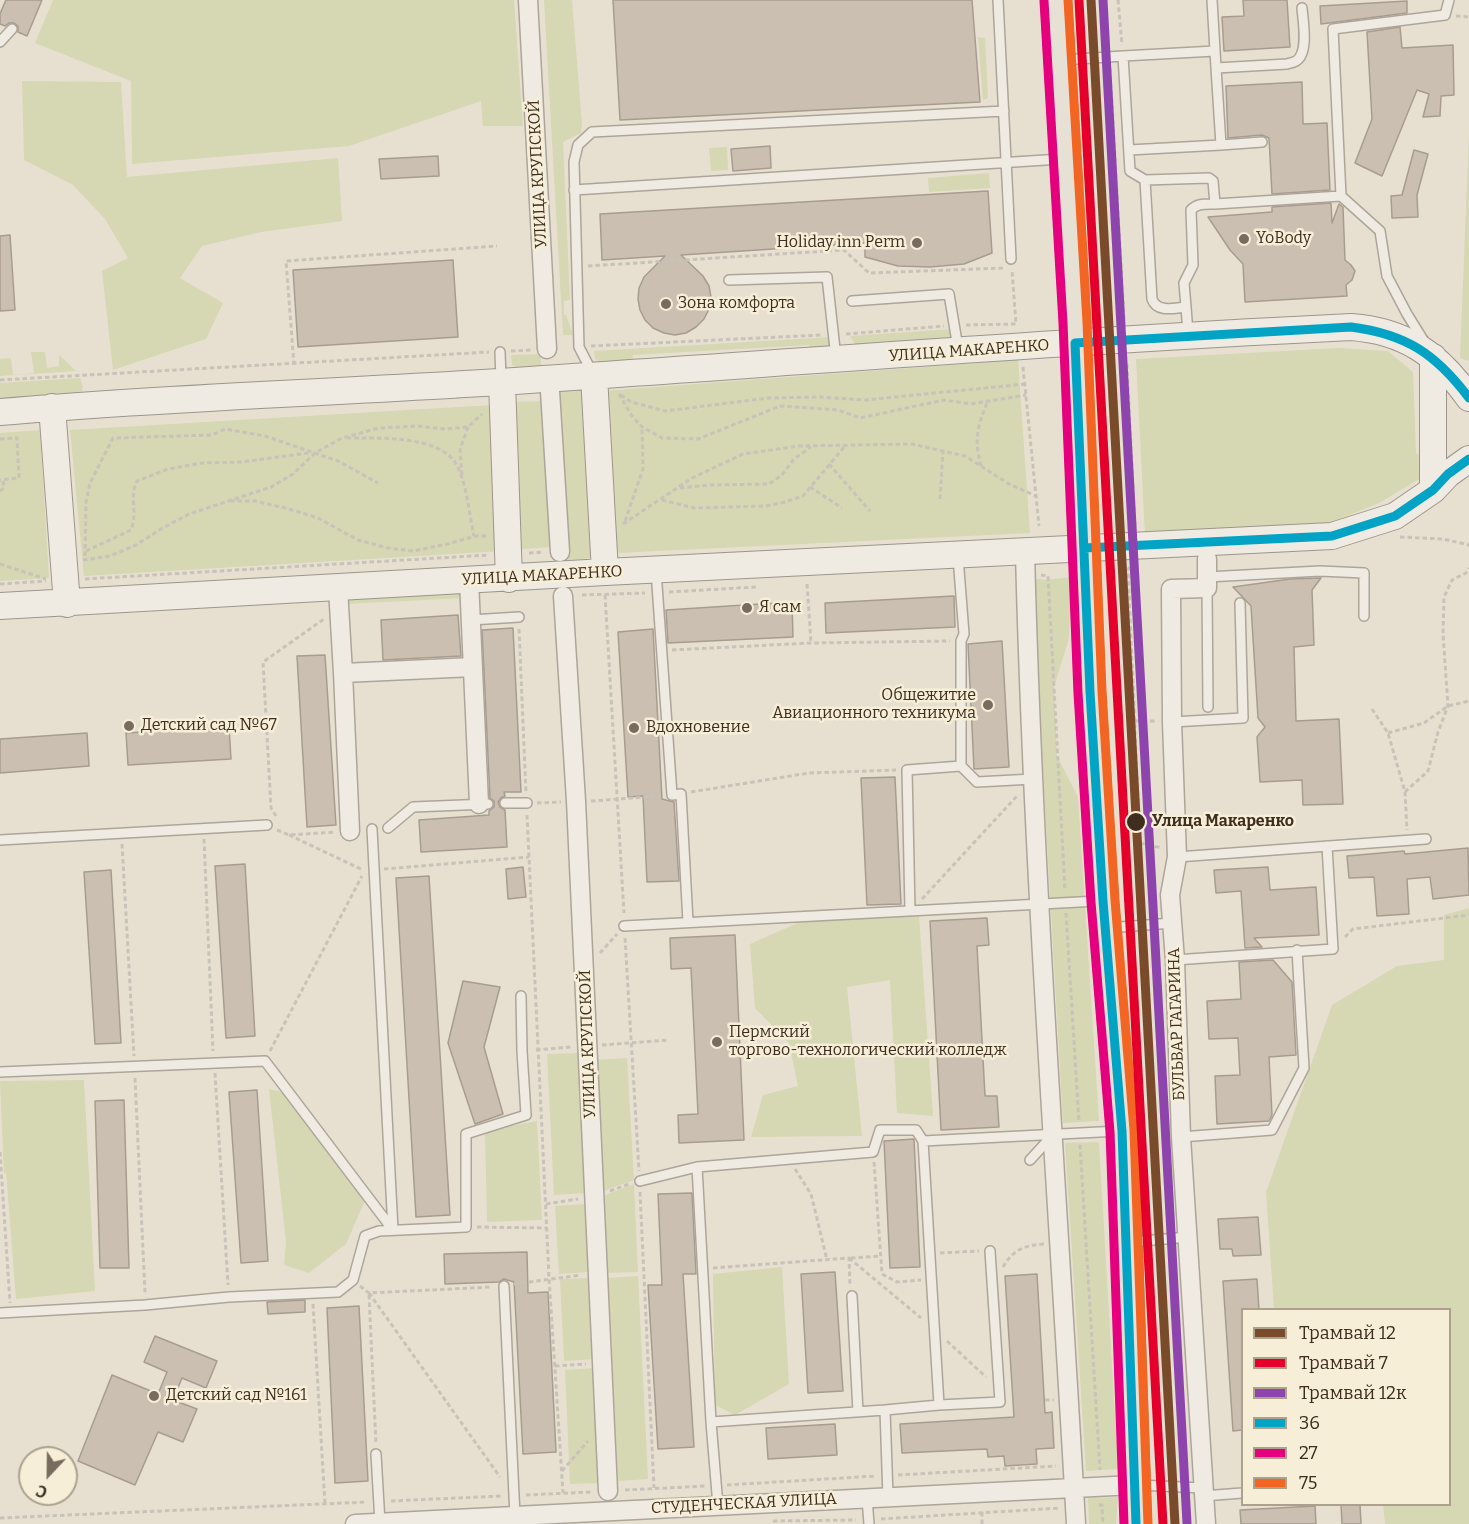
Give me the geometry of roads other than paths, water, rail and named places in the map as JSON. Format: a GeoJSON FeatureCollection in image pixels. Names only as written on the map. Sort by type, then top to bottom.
{"type":"FeatureCollection","features":[{"type":"Feature","properties":{"kind":"main road"},"geometry":{"type":"LineString","coordinates":[[1056,0],[1066,158],[1090,692],[1103,901],[1122,1131],[1136,1524]]}},
{"type":"Feature","properties":{"kind":"main road","name":"УЛИЦА МАКАРЕНКО"},"geometry":{"type":"LineString","coordinates":[[0,412],[52,407],[836,361],[1188,335],[1351,327],[1375,329],[1404,339],[1433,357],[1452,375],[1469,398]]}},
{"type":"Feature","properties":{"kind":"main road"},"geometry":{"type":"LineString","coordinates":[[1433,357],[1433,490]]}},
{"type":"Feature","properties":{"kind":"main road"},"geometry":{"type":"LineString","coordinates":[[594,376],[605,584]]}},
{"type":"Feature","properties":{"kind":"main road"},"geometry":{"type":"LineString","coordinates":[[502,382],[508,579]]}},
{"type":"Feature","properties":{"kind":"main road"},"geometry":{"type":"LineString","coordinates":[[52,407],[67,604]]}},
{"type":"Feature","properties":{"kind":"main road","name":"УЛИЦА МАКАРЕНКО"},"geometry":{"type":"LineString","coordinates":[[0,606],[338,598],[469,580],[508,579],[605,584],[656,570],[1332,536],[1395,516],[1433,490],[1448,474],[1469,459]]}},
{"type":"Feature","properties":{"kind":"street","name":"УЛИЦА КРУПСКОЙ"},"geometry":{"type":"LineString","coordinates":[[528,0],[547,349]]}},
{"type":"Feature","properties":{"kind":"street"},"geometry":{"type":"LineString","coordinates":[[550,391],[560,552]]}},
{"type":"Feature","properties":{"kind":"street"},"geometry":{"type":"LineString","coordinates":[[1025,552],[1033,779],[1076,1524]]}},
{"type":"Feature","properties":{"kind":"street","name":"БУЛЬВАР ГАГАРИНА"},"geometry":{"type":"LineString","coordinates":[[1206,1524],[1202,1492],[1181,1137],[1175,960],[1170,895],[1178,857],[1172,722],[1171,589],[1207,575]]}},
{"type":"Feature","properties":{"kind":"street"},"geometry":{"type":"LineString","coordinates":[[469,580],[473,667],[484,804]]}},
{"type":"Feature","properties":{"kind":"street","name":"УЛИЦА КРУПСКОЙ"},"geometry":{"type":"LineString","coordinates":[[563,596],[585,970],[608,1491]]}},
{"type":"Feature","properties":{"kind":"street"},"geometry":{"type":"LineString","coordinates":[[338,598],[350,831]]}},
{"type":"Feature","properties":{"kind":"street"},"geometry":{"type":"LineString","coordinates":[[343,673],[473,667]]}},
{"type":"Feature","properties":{"kind":"street","name":"СТУДЕНЧЕСКАЯ УЛИЦА"},"geometry":{"type":"LineString","coordinates":[[355,1524],[1134,1485]]}},
{"type":"Feature","properties":{"kind":"lane"},"geometry":{"type":"LineString","coordinates":[[998,0],[1011,259]]}},
{"type":"Feature","properties":{"kind":"lane"},"geometry":{"type":"LineString","coordinates":[[1212,0],[1221,145]]}},
{"type":"Feature","properties":{"kind":"lane"},"geometry":{"type":"LineString","coordinates":[[1433,357],[1407,314],[1388,276],[1380,231],[1341,196],[1333,29],[1445,15],[1449,0]]}},
{"type":"Feature","properties":{"kind":"lane"},"geometry":{"type":"LineString","coordinates":[[1216,68],[1287,64],[1297,61],[1302,55],[1304,44],[1302,8]]}},
{"type":"Feature","properties":{"kind":"lane"},"geometry":{"type":"LineString","coordinates":[[0,42],[12,29]]}},
{"type":"Feature","properties":{"kind":"lane"},"geometry":{"type":"LineString","coordinates":[[1060,60],[1215,51]]}},
{"type":"Feature","properties":{"kind":"lane"},"geometry":{"type":"LineString","coordinates":[[1123,56],[1131,171],[1145,180],[1209,178],[1213,182],[1215,204]]}},
{"type":"Feature","properties":{"kind":"lane"},"geometry":{"type":"LineString","coordinates":[[594,376],[579,347],[574,190],[574,162],[578,146],[592,132],[1004,111]]}},
{"type":"Feature","properties":{"kind":"lane"},"geometry":{"type":"LineString","coordinates":[[1129,150],[1262,142]]}},
{"type":"Feature","properties":{"kind":"lane"},"geometry":{"type":"LineString","coordinates":[[574,190],[1066,158]]}},
{"type":"Feature","properties":{"kind":"lane"},"geometry":{"type":"LineString","coordinates":[[1145,180],[1154,304],[1163,308],[1186,307]]}},
{"type":"Feature","properties":{"kind":"lane"},"geometry":{"type":"LineString","coordinates":[[1188,335],[1184,283],[1193,264],[1191,210],[1194,206],[1341,196]]}},
{"type":"Feature","properties":{"kind":"lane"},"geometry":{"type":"LineString","coordinates":[[729,280],[827,277],[836,361]]}},
{"type":"Feature","properties":{"kind":"lane"},"geometry":{"type":"LineString","coordinates":[[852,301],[949,294],[956,326],[958,351]]}},
{"type":"Feature","properties":{"kind":"lane"},"geometry":{"type":"LineString","coordinates":[[500,352],[502,382]]}},
{"type":"Feature","properties":{"kind":"lane"},"geometry":{"type":"LineString","coordinates":[[958,556],[964,634],[961,641],[961,766],[976,782],[1033,779]]}},
{"type":"Feature","properties":{"kind":"lane"},"geometry":{"type":"LineString","coordinates":[[656,570],[688,922]]}},
{"type":"Feature","properties":{"kind":"lane"},"geometry":{"type":"LineString","coordinates":[[1208,707],[1207,575],[1320,571],[1364,573],[1364,616]]}},
{"type":"Feature","properties":{"kind":"lane"},"geometry":{"type":"LineString","coordinates":[[1172,722],[1243,718],[1239,603]]}},
{"type":"Feature","properties":{"kind":"lane"},"geometry":{"type":"LineString","coordinates":[[471,620],[519,617]]}},
{"type":"Feature","properties":{"kind":"lane"},"geometry":{"type":"LineString","coordinates":[[910,911],[907,770],[961,766]]}},
{"type":"Feature","properties":{"kind":"lane"},"geometry":{"type":"LineString","coordinates":[[505,803],[527,803]]}},
{"type":"Feature","properties":{"kind":"lane"},"geometry":{"type":"LineString","coordinates":[[388,828],[413,807],[484,804]]}},
{"type":"Feature","properties":{"kind":"lane"},"geometry":{"type":"LineString","coordinates":[[0,840],[267,825]]}},
{"type":"Feature","properties":{"kind":"lane"},"geometry":{"type":"LineString","coordinates":[[372,829],[393,1230]]}},
{"type":"Feature","properties":{"kind":"lane"},"geometry":{"type":"LineString","coordinates":[[1178,857],[1426,839]]}},
{"type":"Feature","properties":{"kind":"lane"},"geometry":{"type":"LineString","coordinates":[[1175,960],[1333,949],[1327,846]]}},
{"type":"Feature","properties":{"kind":"lane"},"geometry":{"type":"LineString","coordinates":[[624,926],[1103,901]]}},
{"type":"Feature","properties":{"kind":"lane"},"geometry":{"type":"LineString","coordinates":[[1105,928],[1172,923]]}},
{"type":"Feature","properties":{"kind":"lane"},"geometry":{"type":"LineString","coordinates":[[1181,1137],[1272,1130],[1304,1068],[1297,950]]}},
{"type":"Feature","properties":{"kind":"lane"},"geometry":{"type":"LineString","coordinates":[[0,1313],[338,1292],[353,1280],[365,1236],[379,1231],[466,1227],[466,1134],[526,1115],[521,996]]}},
{"type":"Feature","properties":{"kind":"lane"},"geometry":{"type":"LineString","coordinates":[[0,1072],[265,1061],[393,1230]]}},
{"type":"Feature","properties":{"kind":"lane"},"geometry":{"type":"LineString","coordinates":[[640,1181],[697,1167],[873,1152],[880,1130],[916,1130],[923,1142],[939,1405]]}},
{"type":"Feature","properties":{"kind":"lane"},"geometry":{"type":"LineString","coordinates":[[923,1142],[1122,1131]]}},
{"type":"Feature","properties":{"kind":"lane"},"geometry":{"type":"LineString","coordinates":[[1030,1160],[1053,1134]]}},
{"type":"Feature","properties":{"kind":"lane"},"geometry":{"type":"LineString","coordinates":[[697,1167],[718,1506]]}},
{"type":"Feature","properties":{"kind":"lane"},"geometry":{"type":"LineString","coordinates":[[1127,1242],[1188,1237]]}},
{"type":"Feature","properties":{"kind":"lane"},"geometry":{"type":"LineString","coordinates":[[711,1422],[1000,1402],[990,1251]]}},
{"type":"Feature","properties":{"kind":"lane"},"geometry":{"type":"LineString","coordinates":[[504,1286],[515,1516]]}},
{"type":"Feature","properties":{"kind":"lane"},"geometry":{"type":"LineString","coordinates":[[852,1296],[858,1412]]}},
{"type":"Feature","properties":{"kind":"lane"},"geometry":{"type":"LineString","coordinates":[[885,1410],[888,1497]]}},
{"type":"Feature","properties":{"kind":"lane"},"geometry":{"type":"LineString","coordinates":[[379,1457],[379,1502],[389,1523]]}},
{"type":"Feature","properties":{"kind":"lane"},"geometry":{"type":"LineString","coordinates":[[1134,1485],[1241,1494]]}},
{"type":"Feature","properties":{"kind":"lane"},"geometry":{"type":"LineString","coordinates":[[867,1498],[869,1524]]}},
{"type":"Feature","properties":{"kind":"tram line","name":"12"},"geometry":{"type":"LineString","coordinates":[[1091,0],[1175,1524]]}},
{"type":"Feature","properties":{"kind":"tram line","name":"12к"},"geometry":{"type":"LineString","coordinates":[[1103,0],[1187,1523]]}},
{"type":"Feature","properties":{"kind":"tram line","name":"7"},"geometry":{"type":"LineString","coordinates":[[1079,1],[1163,1524]]}},
{"type":"Feature","properties":{"kind":"place","name":"YoBody"},"geometry":{"type":"Point","coordinates":[1244,239]}},
{"type":"Feature","properties":{"kind":"place","name":"Holiday inn Perm"},"geometry":{"type":"Point","coordinates":[917,243]}},
{"type":"Feature","properties":{"kind":"place","name":"Зона комфорта"},"geometry":{"type":"Point","coordinates":[666,304]}},
{"type":"Feature","properties":{"kind":"place","name":"Я сам"},"geometry":{"type":"Point","coordinates":[747,608]}},
{"type":"Feature","properties":{"kind":"place","name":"Общежитие Авиационного техникума"},"geometry":{"type":"Point","coordinates":[988,705]}},
{"type":"Feature","properties":{"kind":"place","name":"Детский сад №67"},"geometry":{"type":"Point","coordinates":[129,726]}},
{"type":"Feature","properties":{"kind":"place","name":"Вдохновение"},"geometry":{"type":"Point","coordinates":[634,728]}},
{"type":"Feature","properties":{"kind":"place","name":"Улица Макаренко"},"geometry":{"type":"Point","coordinates":[1136,822]}},
{"type":"Feature","properties":{"kind":"place","name":"Пермский торгово-технологический колледж"},"geometry":{"type":"Point","coordinates":[717,1042]}},
{"type":"Feature","properties":{"kind":"place","name":"Детский сад №161"},"geometry":{"type":"Point","coordinates":[154,1396]}}]}
